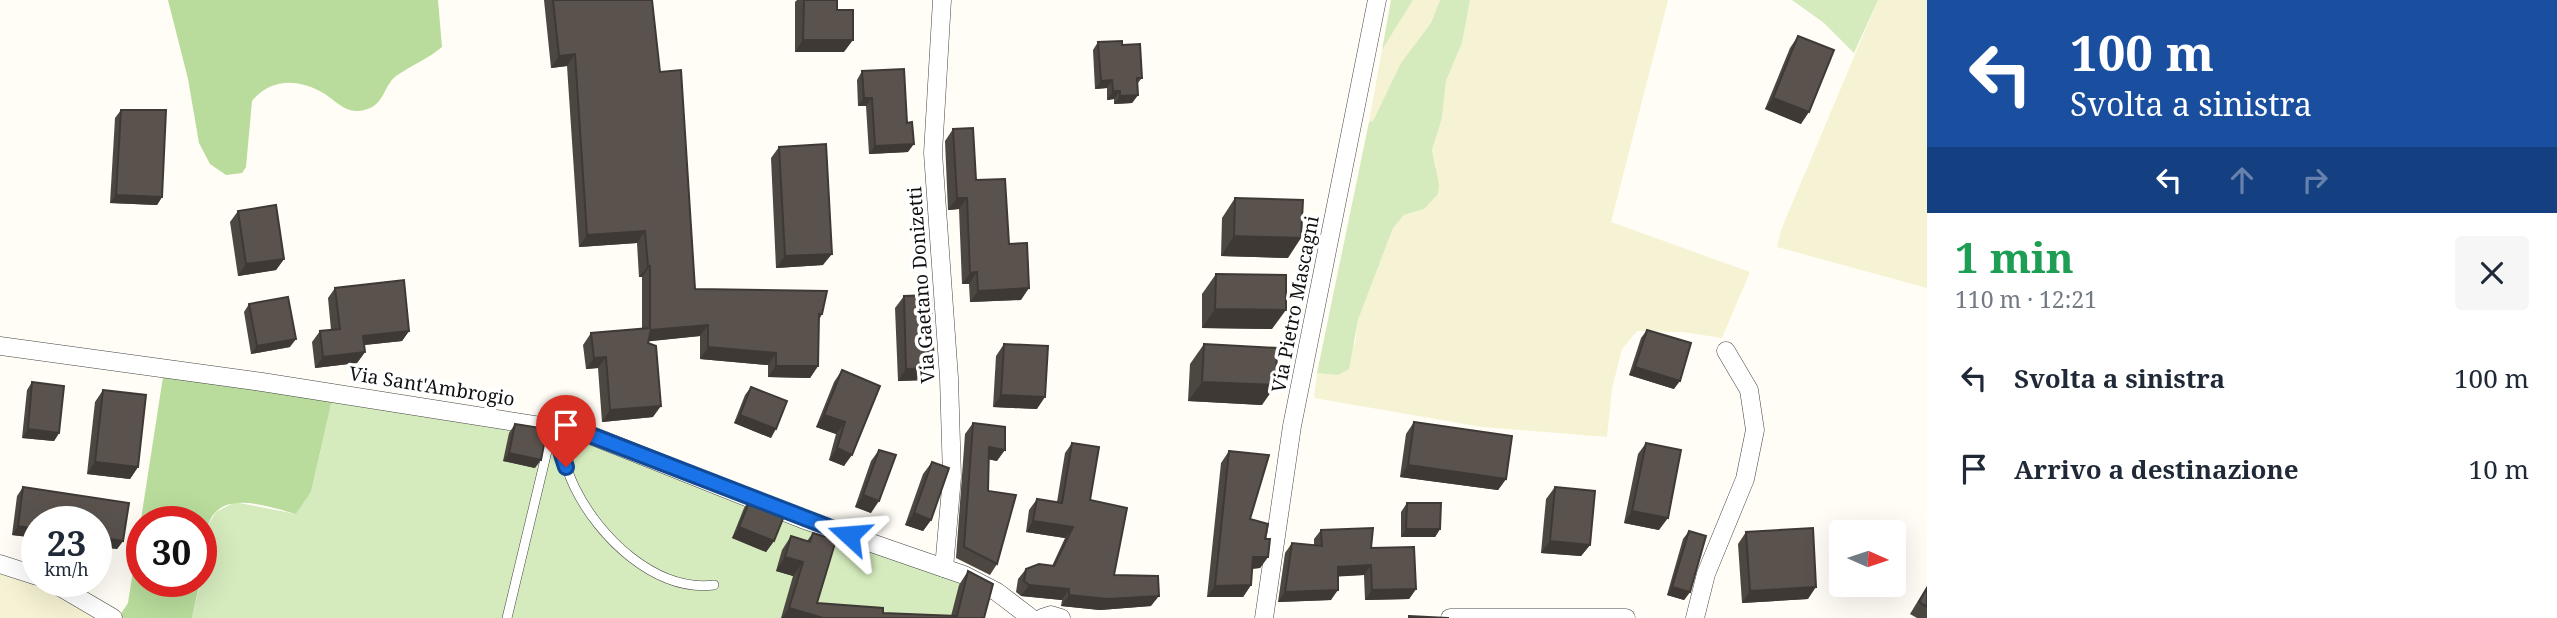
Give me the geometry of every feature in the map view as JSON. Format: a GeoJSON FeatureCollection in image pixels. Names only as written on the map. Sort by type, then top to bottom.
{"type":"FeatureCollection","features":[{"type":"Feature","properties":{"kind":"street","name":"Via Gaetano Donizetti"},"geometry":{"type":"LineString","coordinates":[[942,0],[933,153],[949,378],[952,477],[944,568]]}},
{"type":"Feature","properties":{"kind":"street","name":"Via Pietro Mascagni"},"geometry":{"type":"LineString","coordinates":[[1264,618],[1292,426],[1377,0]]}},
{"type":"Feature","properties":{"kind":"street","name":"Via Sant'Ambrogio"},"geometry":{"type":"LineString","coordinates":[[0,346],[553,426],[585,433],[802,519],[944,568],[982,584],[1031,618]]}},
{"type":"Feature","properties":{"kind":"street"},"geometry":{"type":"LineString","coordinates":[[1695,618],[1706,574],[1745,479],[1755,430],[1749,390],[1726,351]]}},
{"type":"Feature","properties":{"kind":"street"},"geometry":{"type":"LineString","coordinates":[[0,564],[21,571]]}},
{"type":"Feature","properties":{"kind":"street"},"geometry":{"type":"LineString","coordinates":[[77,597],[113,618]]}},
{"type":"Feature","properties":{"kind":"street"},"geometry":{"type":"LineString","coordinates":[[1042,618],[1051,615],[1061,618]]}},
{"type":"Feature","properties":{"kind":"street"},"geometry":{"type":"LineString","coordinates":[[1450,618],[1626,618]]}},
{"type":"Feature","properties":{"kind":"lane"},"geometry":{"type":"LineString","coordinates":[[553,426],[575,488],[593,518],[619,546],[654,573],[696,587],[714,585]]}},
{"type":"Feature","properties":{"kind":"lane"},"geometry":{"type":"LineString","coordinates":[[507,618],[553,426]]}},
{"type":"Feature","properties":{"kind":"shaded area"},"geometry":{"type":"Polygon","coordinates":[[[1413,0],[1440,0],[1431,23],[1401,64],[1373,121],[1369,122],[1382,50],[1413,0]]]}},
{"type":"Feature","properties":{"kind":"shaded area"},"geometry":{"type":"Polygon","coordinates":[[[1470,0],[1668,0],[1611,222],[1750,272],[1722,338],[1683,332],[1637,331],[1622,349],[1612,389],[1607,437],[1482,427],[1314,398],[1317,373],[1338,375],[1355,343],[1358,320],[1393,228],[1404,215],[1424,209],[1436,166],[1432,150],[1442,118],[1446,81],[1462,43],[1470,0]]]}},
{"type":"Feature","properties":{"kind":"shaded area"},"geometry":{"type":"Polygon","coordinates":[[[1878,0],[1927,0],[1927,288],[1777,247],[1781,230],[1878,0]]]}},
{"type":"Feature","properties":{"kind":"shaded area"},"geometry":{"type":"Polygon","coordinates":[[[0,564],[21,571],[21,597],[77,597],[113,618],[0,618],[0,564]]]}},
{"type":"Feature","properties":{"kind":"green space"},"geometry":{"type":"Polygon","coordinates":[[[168,0],[438,0],[442,47],[396,76],[378,102],[367,109],[349,110],[305,85],[286,83],[268,88],[252,101],[246,167],[242,173],[226,175],[210,164],[199,143],[188,79],[168,0]]]}},
{"type":"Feature","properties":{"kind":"green space"},"geometry":{"type":"Polygon","coordinates":[[[1391,0],[1413,0],[1382,50],[1391,0]]]}},
{"type":"Feature","properties":{"kind":"green space"},"geometry":{"type":"Polygon","coordinates":[[[1440,0],[1470,0],[1462,43],[1446,81],[1442,118],[1432,150],[1439,184],[1438,194],[1424,209],[1404,215],[1393,228],[1358,320],[1349,369],[1338,375],[1317,373],[1369,122],[1373,121],[1401,63],[1431,23],[1440,0]]]}},
{"type":"Feature","properties":{"kind":"green space"},"geometry":{"type":"Polygon","coordinates":[[[1792,0],[1878,0],[1854,53],[1824,23],[1792,0]]]}},
{"type":"Feature","properties":{"kind":"green space"},"geometry":{"type":"Polygon","coordinates":[[[163,377],[332,400],[311,492],[296,514],[247,503],[234,503],[217,512],[217,506],[143,506],[163,377]]]}},
{"type":"Feature","properties":{"kind":"green space"},"geometry":{"type":"Polygon","coordinates":[[[332,400],[571,433],[967,581],[978,618],[192,618],[197,597],[217,597],[217,511],[235,502],[296,514],[311,492],[332,400]]]}},
{"type":"Feature","properties":{"kind":"green space"},"geometry":{"type":"Polygon","coordinates":[[[129,597],[197,597],[192,618],[118,618],[129,597]]]}},
{"type":"Feature","properties":{"kind":"building"},"geometry":{"type":"Polygon","coordinates":[[[553,0],[652,0],[660,72],[681,70],[695,289],[827,291],[822,314],[819,314],[818,366],[776,366],[776,353],[708,347],[708,325],[651,330],[648,343],[656,346],[661,406],[610,410],[606,357],[594,358],[591,333],[650,328],[650,266],[645,231],[587,235],[575,54],[559,56],[553,0]]]}},
{"type":"Feature","properties":{"kind":"building"},"geometry":{"type":"Polygon","coordinates":[[[804,0],[837,0],[837,10],[853,10],[853,40],[803,40],[804,0]]]}},
{"type":"Feature","properties":{"kind":"building"},"geometry":{"type":"Polygon","coordinates":[[[1798,36],[1834,50],[1809,112],[1773,98],[1798,36]]]}},
{"type":"Feature","properties":{"kind":"building"},"geometry":{"type":"Polygon","coordinates":[[[1122,41],[1122,45],[1140,44],[1142,78],[1137,78],[1138,95],[1120,96],[1120,91],[1113,91],[1112,80],[1101,81],[1098,42],[1122,41]]]}},
{"type":"Feature","properties":{"kind":"building"},"geometry":{"type":"Polygon","coordinates":[[[904,69],[907,123],[912,122],[914,144],[875,146],[872,98],[864,98],[862,71],[904,69]]]}},
{"type":"Feature","properties":{"kind":"building"},"geometry":{"type":"Polygon","coordinates":[[[121,110],[166,110],[162,197],[116,195],[121,110]]]}},
{"type":"Feature","properties":{"kind":"building"},"geometry":{"type":"Polygon","coordinates":[[[973,128],[976,180],[1005,179],[1009,244],[1027,243],[1029,288],[978,291],[977,272],[970,273],[967,198],[957,198],[953,129],[973,128]]]}},
{"type":"Feature","properties":{"kind":"building"},"geometry":{"type":"Polygon","coordinates":[[[826,144],[832,254],[785,256],[779,147],[826,144]]]}},
{"type":"Feature","properties":{"kind":"building"},"geometry":{"type":"Polygon","coordinates":[[[1235,198],[1303,200],[1301,238],[1234,236],[1235,198]]]}},
{"type":"Feature","properties":{"kind":"building"},"geometry":{"type":"Polygon","coordinates":[[[276,205],[284,259],[246,264],[238,211],[276,205]]]}},
{"type":"Feature","properties":{"kind":"building"},"geometry":{"type":"Polygon","coordinates":[[[1216,274],[1286,275],[1286,310],[1215,309],[1216,274]]]}},
{"type":"Feature","properties":{"kind":"building"},"geometry":{"type":"Polygon","coordinates":[[[404,280],[409,331],[363,336],[365,352],[323,357],[320,331],[340,329],[335,288],[404,280]]]}},
{"type":"Feature","properties":{"kind":"building"},"geometry":{"type":"Polygon","coordinates":[[[931,295],[934,368],[906,369],[904,296],[931,295]]]}},
{"type":"Feature","properties":{"kind":"building"},"geometry":{"type":"Polygon","coordinates":[[[288,297],[296,339],[257,346],[249,304],[288,297]]]}},
{"type":"Feature","properties":{"kind":"building"},"geometry":{"type":"Polygon","coordinates":[[[1647,330],[1691,343],[1680,381],[1635,367],[1647,330]]]}},
{"type":"Feature","properties":{"kind":"building"},"geometry":{"type":"Polygon","coordinates":[[[1004,344],[1048,346],[1045,397],[1001,395],[1004,344]]]}},
{"type":"Feature","properties":{"kind":"building"},"geometry":{"type":"Polygon","coordinates":[[[1204,344],[1277,348],[1276,385],[1202,382],[1204,344]]]}},
{"type":"Feature","properties":{"kind":"building"},"geometry":{"type":"Polygon","coordinates":[[[842,370],[880,386],[852,455],[837,448],[845,422],[824,415],[842,370]]]}},
{"type":"Feature","properties":{"kind":"building"},"geometry":{"type":"Polygon","coordinates":[[[32,382],[64,386],[59,433],[28,429],[32,382]]]}},
{"type":"Feature","properties":{"kind":"building"},"geometry":{"type":"Polygon","coordinates":[[[751,387],[787,401],[776,429],[740,415],[751,387]]]}},
{"type":"Feature","properties":{"kind":"building"},"geometry":{"type":"Polygon","coordinates":[[[103,390],[146,395],[138,467],[95,462],[103,390]]]}},
{"type":"Feature","properties":{"kind":"building"},"geometry":{"type":"Polygon","coordinates":[[[1414,422],[1512,436],[1506,479],[1408,465],[1414,422]]]}},
{"type":"Feature","properties":{"kind":"building"},"geometry":{"type":"Polygon","coordinates":[[[973,423],[1005,427],[1005,450],[989,447],[988,491],[1016,495],[997,564],[964,547],[973,423]]]}},
{"type":"Feature","properties":{"kind":"building"},"geometry":{"type":"Polygon","coordinates":[[[515,424],[547,429],[541,460],[509,453],[515,424]]]}},
{"type":"Feature","properties":{"kind":"building"},"geometry":{"type":"Polygon","coordinates":[[[1072,443],[1099,447],[1090,500],[1127,508],[1114,575],[1158,576],[1159,596],[1108,599],[1069,595],[1069,589],[1029,585],[1024,581],[1026,569],[1039,564],[1054,566],[1073,527],[1033,521],[1037,499],[1062,503],[1072,443]]]}},
{"type":"Feature","properties":{"kind":"building"},"geometry":{"type":"Polygon","coordinates":[[[1646,443],[1681,450],[1668,518],[1632,511],[1646,443]]]}},
{"type":"Feature","properties":{"kind":"building"},"geometry":{"type":"Polygon","coordinates":[[[879,450],[896,455],[879,501],[863,495],[879,450]]]}},
{"type":"Feature","properties":{"kind":"building"},"geometry":{"type":"Polygon","coordinates":[[[1229,451],[1269,455],[1250,519],[1268,524],[1265,539],[1270,539],[1268,557],[1253,557],[1251,585],[1215,586],[1229,451]]]}},
{"type":"Feature","properties":{"kind":"building"},"geometry":{"type":"Polygon","coordinates":[[[932,462],[949,468],[931,520],[914,513],[932,462]]]}},
{"type":"Feature","properties":{"kind":"building"},"geometry":{"type":"Polygon","coordinates":[[[23,487],[129,503],[126,506],[123,541],[112,539],[112,506],[21,506],[21,526],[18,526],[23,487]]]}},
{"type":"Feature","properties":{"kind":"building"},"geometry":{"type":"Polygon","coordinates":[[[1555,487],[1595,491],[1590,545],[1550,541],[1555,487]]]}},
{"type":"Feature","properties":{"kind":"building"},"geometry":{"type":"Polygon","coordinates":[[[751,498],[786,511],[774,541],[739,527],[751,498]]]}},
{"type":"Feature","properties":{"kind":"building"},"geometry":{"type":"Polygon","coordinates":[[[1407,503],[1441,503],[1440,529],[1406,529],[1407,503]]]}},
{"type":"Feature","properties":{"kind":"building"},"geometry":{"type":"Polygon","coordinates":[[[1373,528],[1371,548],[1414,547],[1416,589],[1372,590],[1371,565],[1338,567],[1338,590],[1285,592],[1292,543],[1322,546],[1321,530],[1373,528]]]}},
{"type":"Feature","properties":{"kind":"building"},"geometry":{"type":"Polygon","coordinates":[[[1813,528],[1816,587],[1750,591],[1746,532],[1813,528]]]}},
{"type":"Feature","properties":{"kind":"building"},"geometry":{"type":"Polygon","coordinates":[[[1689,531],[1706,536],[1690,592],[1672,587],[1689,531]]]}},
{"type":"Feature","properties":{"kind":"building"},"geometry":{"type":"Polygon","coordinates":[[[813,533],[836,540],[817,603],[883,608],[883,613],[957,616],[968,571],[993,584],[984,618],[823,618],[789,608],[803,562],[785,557],[791,536],[810,542],[813,533]]]}},
{"type":"Feature","properties":{"kind":"building"},"geometry":{"type":"Polygon","coordinates":[[[1927,588],[1927,607],[1919,602],[1927,588]]]}},
{"type":"Feature","properties":{"kind":"building"},"geometry":{"type":"Polygon","coordinates":[[[1409,616],[1448,618],[1409,618],[1409,616]]]}},
{"type":"Feature","properties":{"kind":"route"},"geometry":{"type":"LineString","coordinates":[[566,467],[553,426],[585,433],[849,535]]}}]}
